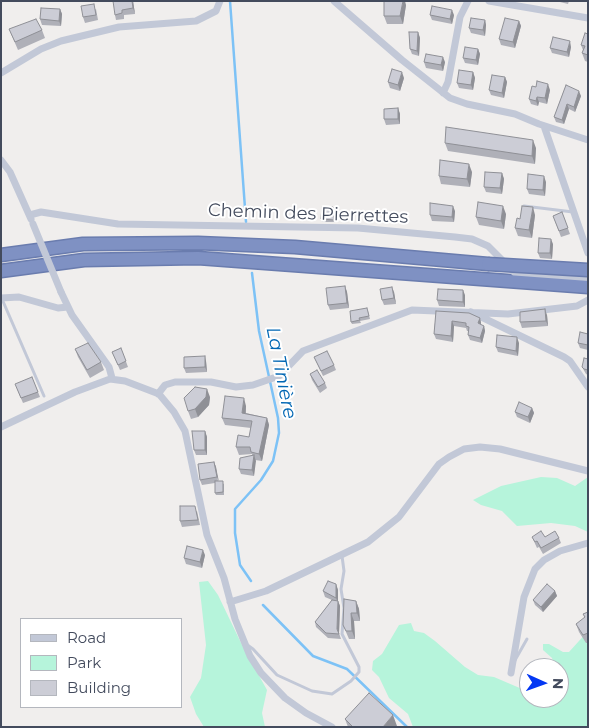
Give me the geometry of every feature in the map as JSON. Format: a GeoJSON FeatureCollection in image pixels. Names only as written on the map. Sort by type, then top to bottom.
{"type":"FeatureCollection","features":[{"type":"Feature","properties":{"kind":"highway"},"geometry":{"type":"LineString","coordinates":[[1,255],[102,243],[198,242],[588,270]]}},
{"type":"Feature","properties":{"kind":"highway"},"geometry":{"type":"LineString","coordinates":[[1,270],[94,259],[198,258],[293,263],[493,281],[588,287]]}},
{"type":"Feature","properties":{"kind":"street"},"geometry":{"type":"LineString","coordinates":[[1,73],[41,49],[61,40],[119,27],[196,20],[216,11],[220,1]]}},
{"type":"Feature","properties":{"kind":"street"},"geometry":{"type":"LineString","coordinates":[[334,1],[443,93],[462,103],[515,114],[544,126],[588,140]]}},
{"type":"Feature","properties":{"kind":"street"},"geometry":{"type":"LineString","coordinates":[[443,93],[448,82],[461,14],[468,1]]}},
{"type":"Feature","properties":{"kind":"street"},"geometry":{"type":"LineString","coordinates":[[489,1],[529,4],[588,18]]}},
{"type":"Feature","properties":{"kind":"street"},"geometry":{"type":"LineString","coordinates":[[544,126],[588,253]]}},
{"type":"Feature","properties":{"kind":"street"},"geometry":{"type":"LineString","coordinates":[[1,160],[10,172],[30,216],[68,308],[109,367],[112,378]]}},
{"type":"Feature","properties":{"kind":"street","name":"Chemin des Pierrettes"},"geometry":{"type":"LineString","coordinates":[[30,216],[41,212],[118,224],[329,227],[455,236],[488,246],[518,276],[588,278]]}},
{"type":"Feature","properties":{"kind":"street"},"geometry":{"type":"LineString","coordinates":[[1,298],[20,297],[58,308],[68,308]]}},
{"type":"Feature","properties":{"kind":"street"},"geometry":{"type":"LineString","coordinates":[[158,394],[165,385],[175,382],[207,382],[240,387],[274,378],[285,370],[300,353],[398,314],[419,309],[517,313],[577,306],[588,300]]}},
{"type":"Feature","properties":{"kind":"street"},"geometry":{"type":"LineString","coordinates":[[471,312],[564,357],[570,361],[588,387]]}},
{"type":"Feature","properties":{"kind":"street"},"geometry":{"type":"LineString","coordinates":[[1,427],[75,392],[112,378],[158,394],[174,412],[185,431],[207,535],[245,644],[259,670],[279,692],[306,713],[332,727]]}},
{"type":"Feature","properties":{"kind":"street"},"geometry":{"type":"LineString","coordinates":[[230,602],[256,595],[342,556],[368,542],[390,526],[448,456],[464,450],[480,447],[500,449],[588,470]]}},
{"type":"Feature","properties":{"kind":"street"},"geometry":{"type":"LineString","coordinates":[[511,673],[524,597],[535,569],[541,562],[560,550],[588,543]]}},
{"type":"Feature","properties":{"kind":"lane"},"geometry":{"type":"LineString","coordinates":[[524,206],[574,212]]}},
{"type":"Feature","properties":{"kind":"lane"},"geometry":{"type":"LineString","coordinates":[[1,298],[44,396]]}},
{"type":"Feature","properties":{"kind":"lane"},"geometry":{"type":"LineString","coordinates":[[245,644],[253,649],[278,675],[312,691],[332,694],[351,681],[359,673],[358,661],[342,634],[344,608],[341,589],[344,571],[342,556]]}},
{"type":"Feature","properties":{"kind":"lane"},"geometry":{"type":"LineString","coordinates":[[513,662],[516,660],[527,639]]}},
{"type":"Feature","properties":{"kind":"green space"},"geometry":{"type":"Polygon","coordinates":[[[541,477],[557,478],[575,486],[588,477],[588,532],[575,526],[551,523],[517,526],[502,511],[481,505],[473,500],[501,486],[541,477]]]}},
{"type":"Feature","properties":{"kind":"green space"},"geometry":{"type":"Polygon","coordinates":[[[208,581],[218,595],[242,645],[267,690],[262,713],[265,727],[204,727],[196,714],[190,697],[201,678],[206,645],[199,582],[208,581]]]}},
{"type":"Feature","properties":{"kind":"green space"},"geometry":{"type":"Polygon","coordinates":[[[411,623],[414,631],[424,633],[465,667],[478,675],[494,677],[519,688],[519,708],[569,708],[569,658],[552,658],[543,650],[543,644],[549,644],[563,652],[569,652],[588,631],[588,727],[413,727],[408,714],[389,698],[379,677],[372,670],[373,661],[382,654],[399,625],[411,623]]]}},
{"type":"Feature","properties":{"kind":"building"},"geometry":{"type":"Polygon","coordinates":[[[113,1],[132,1],[133,8],[122,10],[122,13],[115,15],[113,1]]]}},
{"type":"Feature","properties":{"kind":"building"},"geometry":{"type":"Polygon","coordinates":[[[384,1],[403,1],[400,16],[384,16],[384,1]]]}},
{"type":"Feature","properties":{"kind":"building"},"geometry":{"type":"Polygon","coordinates":[[[94,4],[96,15],[83,17],[81,6],[94,4]]]}},
{"type":"Feature","properties":{"kind":"building"},"geometry":{"type":"Polygon","coordinates":[[[432,6],[452,10],[450,19],[430,15],[432,6]]]}},
{"type":"Feature","properties":{"kind":"building"},"geometry":{"type":"Polygon","coordinates":[[[41,8],[60,9],[59,21],[40,19],[41,8]]]}},
{"type":"Feature","properties":{"kind":"building"},"geometry":{"type":"Polygon","coordinates":[[[471,18],[485,20],[483,30],[469,28],[471,18]]]}},
{"type":"Feature","properties":{"kind":"building"},"geometry":{"type":"Polygon","coordinates":[[[505,18],[519,21],[513,42],[499,39],[505,18]]]}},
{"type":"Feature","properties":{"kind":"building"},"geometry":{"type":"Polygon","coordinates":[[[36,19],[42,30],[15,42],[9,29],[36,19]]]}},
{"type":"Feature","properties":{"kind":"building"},"geometry":{"type":"Polygon","coordinates":[[[409,32],[418,32],[417,51],[410,49],[409,32]]]}},
{"type":"Feature","properties":{"kind":"building"},"geometry":{"type":"Polygon","coordinates":[[[585,33],[588,34],[588,55],[582,53],[585,46],[581,45],[585,33]]]}},
{"type":"Feature","properties":{"kind":"building"},"geometry":{"type":"Polygon","coordinates":[[[553,37],[570,41],[567,52],[550,48],[553,37]]]}},
{"type":"Feature","properties":{"kind":"building"},"geometry":{"type":"Polygon","coordinates":[[[465,47],[478,49],[476,60],[463,58],[465,47]]]}},
{"type":"Feature","properties":{"kind":"building"},"geometry":{"type":"Polygon","coordinates":[[[426,54],[443,57],[441,65],[424,62],[426,54]]]}},
{"type":"Feature","properties":{"kind":"building"},"geometry":{"type":"Polygon","coordinates":[[[392,69],[402,72],[398,85],[388,82],[392,69]]]}},
{"type":"Feature","properties":{"kind":"building"},"geometry":{"type":"Polygon","coordinates":[[[459,70],[473,72],[471,85],[457,83],[459,70]]]}},
{"type":"Feature","properties":{"kind":"building"},"geometry":{"type":"Polygon","coordinates":[[[492,75],[505,77],[502,93],[489,90],[492,75]]]}},
{"type":"Feature","properties":{"kind":"building"},"geometry":{"type":"Polygon","coordinates":[[[537,81],[548,84],[545,98],[537,97],[536,101],[529,99],[532,86],[536,87],[537,81]]]}},
{"type":"Feature","properties":{"kind":"building"},"geometry":{"type":"Polygon","coordinates":[[[566,85],[579,91],[574,107],[567,104],[562,120],[554,117],[566,85]]]}},
{"type":"Feature","properties":{"kind":"building"},"geometry":{"type":"Polygon","coordinates":[[[398,108],[398,119],[384,119],[384,109],[398,108]]]}},
{"type":"Feature","properties":{"kind":"building"},"geometry":{"type":"Polygon","coordinates":[[[446,127],[533,140],[532,156],[445,143],[446,127]]]}},
{"type":"Feature","properties":{"kind":"building"},"geometry":{"type":"Polygon","coordinates":[[[440,160],[469,164],[467,179],[439,176],[440,160]]]}},
{"type":"Feature","properties":{"kind":"building"},"geometry":{"type":"Polygon","coordinates":[[[485,172],[502,173],[500,188],[484,187],[485,172]]]}},
{"type":"Feature","properties":{"kind":"building"},"geometry":{"type":"Polygon","coordinates":[[[528,174],[544,176],[543,190],[527,189],[528,174]]]}},
{"type":"Feature","properties":{"kind":"building"},"geometry":{"type":"Polygon","coordinates":[[[478,202],[503,206],[501,221],[476,217],[478,202]]]}},
{"type":"Feature","properties":{"kind":"building"},"geometry":{"type":"Polygon","coordinates":[[[430,203],[453,206],[452,217],[430,215],[430,203]]]}},
{"type":"Feature","properties":{"kind":"building"},"geometry":{"type":"Polygon","coordinates":[[[522,206],[533,207],[529,230],[515,228],[517,218],[520,219],[522,206]]]}},
{"type":"Feature","properties":{"kind":"building"},"geometry":{"type":"Polygon","coordinates":[[[322,207],[333,207],[334,220],[321,219],[322,207]]]}},
{"type":"Feature","properties":{"kind":"building"},"geometry":{"type":"Polygon","coordinates":[[[562,212],[568,228],[559,231],[553,216],[562,212]]]}},
{"type":"Feature","properties":{"kind":"building"},"geometry":{"type":"Polygon","coordinates":[[[539,238],[551,239],[550,253],[538,253],[539,238]]]}},
{"type":"Feature","properties":{"kind":"building"},"geometry":{"type":"Polygon","coordinates":[[[345,286],[347,303],[328,305],[326,288],[345,286]]]}},
{"type":"Feature","properties":{"kind":"building"},"geometry":{"type":"Polygon","coordinates":[[[392,287],[394,298],[382,300],[380,289],[392,287]]]}},
{"type":"Feature","properties":{"kind":"building"},"geometry":{"type":"Polygon","coordinates":[[[438,289],[463,290],[463,302],[437,300],[438,289]]]}},
{"type":"Feature","properties":{"kind":"building"},"geometry":{"type":"Polygon","coordinates":[[[367,308],[369,316],[351,322],[350,311],[367,308]]]}},
{"type":"Feature","properties":{"kind":"building"},"geometry":{"type":"Polygon","coordinates":[[[545,309],[546,321],[520,322],[520,312],[545,309]]]}},
{"type":"Feature","properties":{"kind":"building"},"geometry":{"type":"Polygon","coordinates":[[[436,311],[469,313],[480,318],[478,323],[484,326],[480,338],[468,335],[469,327],[466,326],[466,323],[452,321],[451,336],[434,334],[436,311]]]}},
{"type":"Feature","properties":{"kind":"building"},"geometry":{"type":"Polygon","coordinates":[[[580,332],[588,334],[588,345],[578,343],[580,332]]]}},
{"type":"Feature","properties":{"kind":"building"},"geometry":{"type":"Polygon","coordinates":[[[497,335],[517,337],[516,351],[496,347],[497,335]]]}},
{"type":"Feature","properties":{"kind":"building"},"geometry":{"type":"Polygon","coordinates":[[[88,343],[101,362],[87,370],[75,349],[88,343]]]}},
{"type":"Feature","properties":{"kind":"building"},"geometry":{"type":"Polygon","coordinates":[[[121,348],[126,361],[118,365],[112,352],[121,348]]]}},
{"type":"Feature","properties":{"kind":"building"},"geometry":{"type":"Polygon","coordinates":[[[327,351],[334,365],[321,371],[314,357],[327,351]]]}},
{"type":"Feature","properties":{"kind":"building"},"geometry":{"type":"Polygon","coordinates":[[[205,356],[205,367],[184,368],[184,357],[205,356]]]}},
{"type":"Feature","properties":{"kind":"building"},"geometry":{"type":"Polygon","coordinates":[[[584,358],[588,359],[588,370],[582,367],[584,358]]]}},
{"type":"Feature","properties":{"kind":"building"},"geometry":{"type":"Polygon","coordinates":[[[317,370],[325,383],[318,387],[310,374],[317,370]]]}},
{"type":"Feature","properties":{"kind":"building"},"geometry":{"type":"Polygon","coordinates":[[[32,377],[38,392],[21,398],[15,384],[32,377]]]}},
{"type":"Feature","properties":{"kind":"building"},"geometry":{"type":"Polygon","coordinates":[[[195,387],[207,389],[206,397],[195,409],[188,411],[184,398],[195,387]]]}},
{"type":"Feature","properties":{"kind":"building"},"geometry":{"type":"Polygon","coordinates":[[[225,396],[244,398],[242,413],[267,418],[259,454],[251,452],[250,447],[236,447],[238,435],[249,437],[252,421],[222,418],[225,396]]]}},
{"type":"Feature","properties":{"kind":"building"},"geometry":{"type":"Polygon","coordinates":[[[519,402],[532,408],[528,417],[515,412],[519,402]]]}},
{"type":"Feature","properties":{"kind":"building"},"geometry":{"type":"Polygon","coordinates":[[[192,431],[205,431],[205,450],[194,450],[192,431]]]}},
{"type":"Feature","properties":{"kind":"building"},"geometry":{"type":"Polygon","coordinates":[[[254,455],[252,470],[239,469],[240,458],[254,455]]]}},
{"type":"Feature","properties":{"kind":"building"},"geometry":{"type":"Polygon","coordinates":[[[214,462],[217,477],[200,480],[198,464],[214,462]]]}},
{"type":"Feature","properties":{"kind":"building"},"geometry":{"type":"Polygon","coordinates":[[[215,481],[223,481],[223,492],[215,493],[215,481]]]}},
{"type":"Feature","properties":{"kind":"building"},"geometry":{"type":"Polygon","coordinates":[[[180,506],[195,506],[198,520],[180,521],[180,506]]]}},
{"type":"Feature","properties":{"kind":"building"},"geometry":{"type":"Polygon","coordinates":[[[541,531],[545,537],[555,531],[559,538],[541,548],[532,537],[541,531]]]}},
{"type":"Feature","properties":{"kind":"building"},"geometry":{"type":"Polygon","coordinates":[[[187,546],[203,550],[200,562],[184,558],[187,546]]]}},
{"type":"Feature","properties":{"kind":"building"},"geometry":{"type":"Polygon","coordinates":[[[328,581],[336,584],[336,598],[323,591],[328,581]]]}},
{"type":"Feature","properties":{"kind":"building"},"geometry":{"type":"Polygon","coordinates":[[[547,584],[555,591],[541,607],[533,600],[547,584]]]}},
{"type":"Feature","properties":{"kind":"building"},"geometry":{"type":"Polygon","coordinates":[[[344,599],[356,601],[357,613],[351,613],[352,631],[346,631],[343,625],[344,599]]]}},
{"type":"Feature","properties":{"kind":"building"},"geometry":{"type":"Polygon","coordinates":[[[332,600],[338,601],[337,629],[339,634],[326,633],[315,622],[332,600]]]}},
{"type":"Feature","properties":{"kind":"building"},"geometry":{"type":"Polygon","coordinates":[[[588,612],[588,633],[583,635],[576,624],[585,617],[583,614],[588,612]]]}},
{"type":"Feature","properties":{"kind":"building"},"geometry":{"type":"Polygon","coordinates":[[[369,693],[393,715],[383,727],[353,727],[345,719],[369,693]]]}},
{"type":"Feature","properties":{"kind":"waterway","name":"La Tinière"},"geometry":{"type":"LineString","coordinates":[[230,1],[246,222]]}},
{"type":"Feature","properties":{"kind":"waterway","name":"La Tinière"},"geometry":{"type":"LineString","coordinates":[[251,581],[240,565],[235,533],[235,509],[261,480],[273,461],[279,433],[278,418],[259,331],[252,273]]}},
{"type":"Feature","properties":{"kind":"waterway","name":"La Tinière"},"geometry":{"type":"LineString","coordinates":[[263,605],[313,656],[347,669],[407,727]]}}]}
